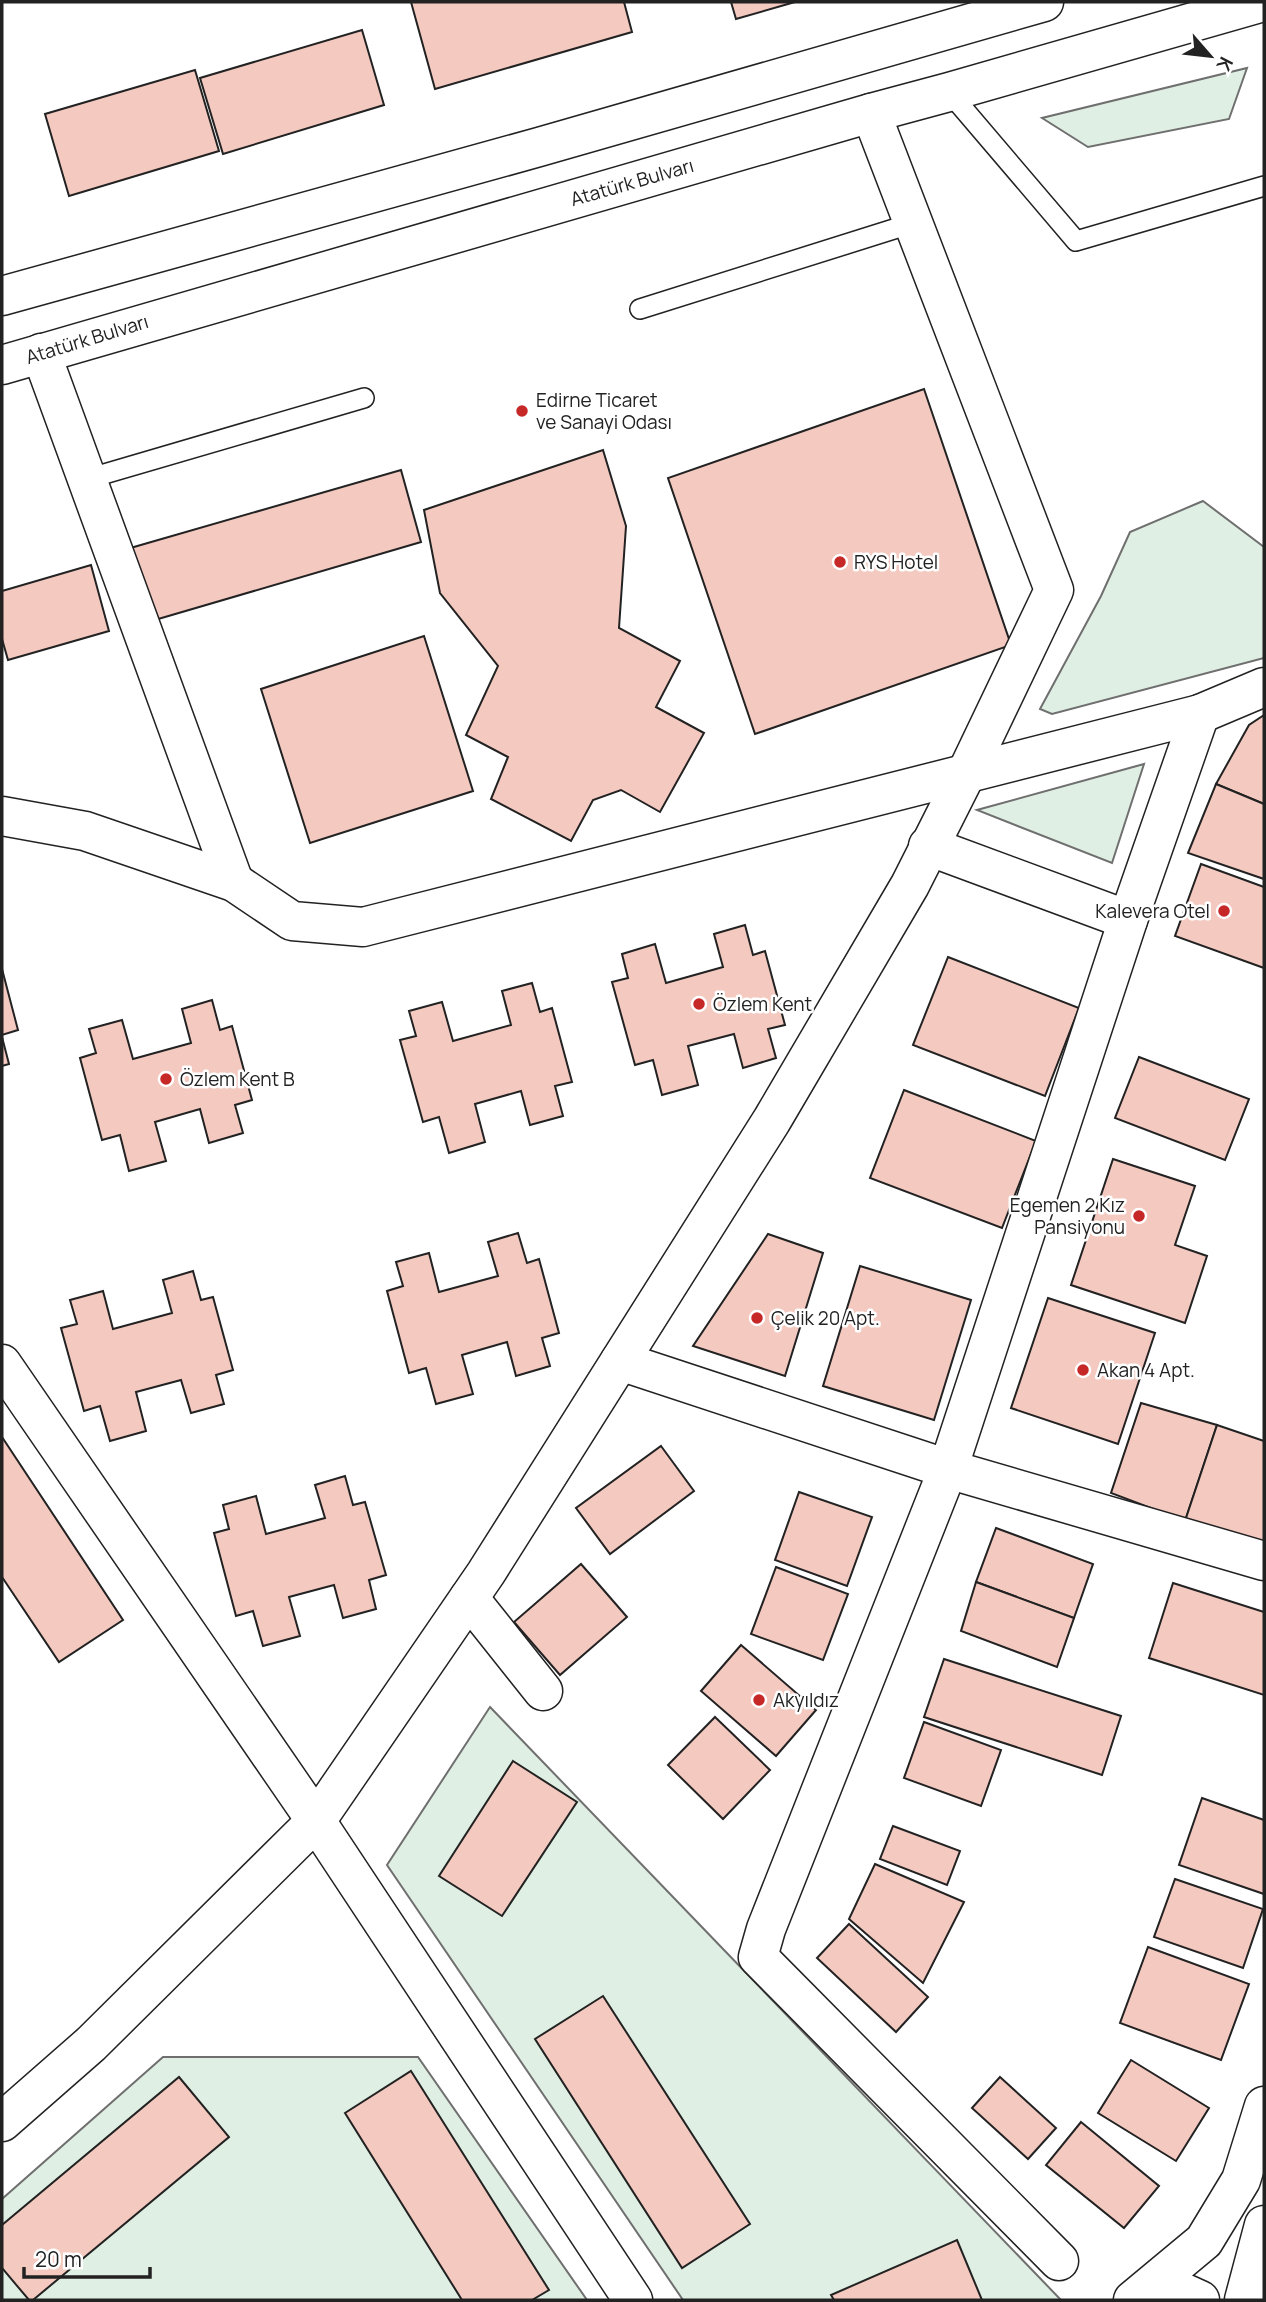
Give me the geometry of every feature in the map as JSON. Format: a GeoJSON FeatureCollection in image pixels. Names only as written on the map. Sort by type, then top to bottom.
{"type":"FeatureCollection","features":[{"type":"Feature","properties":{"kind":"street"},"geometry":{"type":"LineString","coordinates":[[2,296],[499,159],[1044,2]]}},
{"type":"Feature","properties":{"kind":"street","name":"Atatürk Bulvarı"},"geometry":{"type":"LineString","coordinates":[[2,365],[1263,2]]}},
{"type":"Feature","properties":{"kind":"street"},"geometry":{"type":"LineString","coordinates":[[2,2122],[91,2044],[316,1821],[469,1598],[772,1120],[910,885],[967,774],[1054,590],[871,113]]}},
{"type":"Feature","properties":{"kind":"street"},"geometry":{"type":"LineString","coordinates":[[41,353],[234,882]]}},
{"type":"Feature","properties":{"kind":"street"},"geometry":{"type":"LineString","coordinates":[[2,816],[85,831],[234,882],[292,922],[363,927],[1200,714],[1264,687]]}},
{"type":"Feature","properties":{"kind":"street"},"geometry":{"type":"LineString","coordinates":[[1059,2261],[758,1956],[766,1929],[948,1469],[1128,920],[1200,714]]}},
{"type":"Feature","properties":{"kind":"street"},"geometry":{"type":"LineString","coordinates":[[928,846],[1128,920]]}},
{"type":"Feature","properties":{"kind":"street"},"geometry":{"type":"LineString","coordinates":[[620,1361],[948,1469],[1264,1561]]}},
{"type":"Feature","properties":{"kind":"street"},"geometry":{"type":"LineString","coordinates":[[2,1364],[316,1821],[633,2300]]}},
{"type":"Feature","properties":{"kind":"street"},"geometry":{"type":"LineString","coordinates":[[469,1598],[543,1690]]}},
{"type":"Feature","properties":{"kind":"street"},"geometry":{"type":"LineString","coordinates":[[1146,2291],[1203,2241],[1241,2179],[1264,2106]]}},
{"type":"Feature","properties":{"kind":"street"},"geometry":{"type":"LineString","coordinates":[[1244,2300],[1264,2225]]}},
{"type":"Feature","properties":{"kind":"street"},"geometry":{"type":"LineString","coordinates":[[1146,2291],[1200,2300]]}},
{"type":"Feature","properties":{"kind":"lane"},"geometry":{"type":"LineString","coordinates":[[949,92],[1076,241],[1264,186]]}},
{"type":"Feature","properties":{"kind":"lane"},"geometry":{"type":"LineString","coordinates":[[640,309],[913,223]]}},
{"type":"Feature","properties":{"kind":"lane"},"geometry":{"type":"LineString","coordinates":[[87,479],[365,398]]}},
{"type":"Feature","properties":{"kind":"green space"},"geometry":{"type":"Polygon","coordinates":[[[1247,68],[1229,119],[1088,147],[1042,118],[1247,68]]]}},
{"type":"Feature","properties":{"kind":"green space"},"geometry":{"type":"Polygon","coordinates":[[[1203,501],[1264,547],[1264,658],[1052,714],[1040,709],[1101,596],[1130,532],[1203,501]]]}},
{"type":"Feature","properties":{"kind":"green space"},"geometry":{"type":"Polygon","coordinates":[[[1144,764],[1112,863],[977,810],[1144,764]]]}},
{"type":"Feature","properties":{"kind":"green space"},"geometry":{"type":"Polygon","coordinates":[[[490,1707],[1061,2300],[683,2300],[387,1865],[490,1707]]]}},
{"type":"Feature","properties":{"kind":"green space"},"geometry":{"type":"Polygon","coordinates":[[[163,2057],[418,2057],[587,2300],[2,2300],[2,2199],[163,2057]]]}},
{"type":"Feature","properties":{"kind":"building"},"geometry":{"type":"Polygon","coordinates":[[[411,2],[624,2],[632,32],[435,89],[411,2]]]}},
{"type":"Feature","properties":{"kind":"building"},"geometry":{"type":"Polygon","coordinates":[[[731,2],[795,2],[736,19],[731,2]]]}},
{"type":"Feature","properties":{"kind":"building"},"geometry":{"type":"Polygon","coordinates":[[[362,30],[384,105],[223,154],[200,78],[362,30]]]}},
{"type":"Feature","properties":{"kind":"building"},"geometry":{"type":"Polygon","coordinates":[[[195,70],[219,151],[69,196],[45,114],[195,70]]]}},
{"type":"Feature","properties":{"kind":"building","name":"RYS Hotel"},"geometry":{"type":"Polygon","coordinates":[[[924,389],[1011,645],[755,734],[668,478],[924,389]]]}},
{"type":"Feature","properties":{"kind":"building"},"geometry":{"type":"Polygon","coordinates":[[[603,450],[626,526],[619,628],[680,661],[656,707],[704,733],[660,812],[621,790],[593,800],[571,841],[491,799],[508,757],[466,735],[498,666],[440,593],[424,510],[603,450]]]}},
{"type":"Feature","properties":{"kind":"building"},"geometry":{"type":"Polygon","coordinates":[[[401,470],[421,542],[148,622],[127,549],[401,470]]]}},
{"type":"Feature","properties":{"kind":"building"},"geometry":{"type":"Polygon","coordinates":[[[91,565],[109,631],[8,660],[2,639],[2,591],[91,565]]]}},
{"type":"Feature","properties":{"kind":"building"},"geometry":{"type":"Polygon","coordinates":[[[424,636],[473,791],[310,843],[261,689],[424,636]]]}},
{"type":"Feature","properties":{"kind":"building"},"geometry":{"type":"Polygon","coordinates":[[[1264,715],[1264,804],[1216,784],[1249,725],[1264,715]]]}},
{"type":"Feature","properties":{"kind":"building"},"geometry":{"type":"Polygon","coordinates":[[[1216,784],[1264,804],[1264,879],[1188,853],[1216,784]]]}},
{"type":"Feature","properties":{"kind":"building","name":"Kalevera Otel"},"geometry":{"type":"Polygon","coordinates":[[[1201,864],[1264,887],[1264,968],[1175,936],[1201,864]]]}},
{"type":"Feature","properties":{"kind":"building","name":"Özlem Kent"},"geometry":{"type":"Polygon","coordinates":[[[745,925],[753,955],[765,951],[785,1025],[768,1029],[776,1058],[743,1068],[734,1034],[688,1046],[698,1085],[662,1095],[653,1060],[635,1065],[612,982],[628,978],[622,954],[655,944],[666,983],[723,967],[714,934],[745,925]]]}},
{"type":"Feature","properties":{"kind":"building"},"geometry":{"type":"Polygon","coordinates":[[[948,957],[1079,1008],[1045,1096],[913,1045],[948,957]]]}},
{"type":"Feature","properties":{"kind":"building"},"geometry":{"type":"Polygon","coordinates":[[[2,969],[18,1030],[2,1035],[2,969]]]}},
{"type":"Feature","properties":{"kind":"building"},"geometry":{"type":"Polygon","coordinates":[[[532,983],[540,1012],[552,1008],[572,1082],[555,1086],[563,1116],[530,1125],[521,1091],[475,1104],[485,1142],[449,1153],[439,1117],[423,1122],[400,1040],[416,1036],[409,1011],[442,1002],[453,1041],[511,1025],[502,991],[532,983]]]}},
{"type":"Feature","properties":{"kind":"building","name":"Özlem Kent B"},"geometry":{"type":"Polygon","coordinates":[[[212,1000],[220,1030],[232,1026],[252,1100],[235,1105],[243,1133],[209,1143],[200,1109],[155,1122],[166,1161],[129,1171],[120,1135],[102,1140],[80,1058],[96,1053],[89,1029],[122,1020],[133,1059],[191,1043],[182,1009],[212,1000]]]}},
{"type":"Feature","properties":{"kind":"building"},"geometry":{"type":"Polygon","coordinates":[[[2,1037],[9,1064],[2,1066],[2,1037]]]}},
{"type":"Feature","properties":{"kind":"building"},"geometry":{"type":"Polygon","coordinates":[[[1139,1057],[1249,1099],[1225,1160],[1115,1118],[1139,1057]]]}},
{"type":"Feature","properties":{"kind":"building"},"geometry":{"type":"Polygon","coordinates":[[[904,1090],[1036,1141],[1002,1228],[870,1178],[904,1090]]]}},
{"type":"Feature","properties":{"kind":"building","name":"Egemen 2 Kız Pansiyonu"},"geometry":{"type":"Polygon","coordinates":[[[1113,1159],[1195,1186],[1175,1245],[1207,1256],[1185,1323],[1071,1285],[1113,1159]]]}},
{"type":"Feature","properties":{"kind":"building"},"geometry":{"type":"Polygon","coordinates":[[[518,1233],[527,1263],[539,1259],[559,1333],[542,1338],[550,1366],[516,1376],[507,1342],[462,1355],[473,1394],[436,1404],[426,1368],[409,1373],[387,1291],[403,1286],[396,1262],[429,1253],[439,1292],[498,1276],[488,1242],[518,1233]]]}},
{"type":"Feature","properties":{"kind":"building","name":"Çelik 20 Apt."},"geometry":{"type":"Polygon","coordinates":[[[768,1234],[823,1253],[785,1376],[693,1346],[768,1234]]]}},
{"type":"Feature","properties":{"kind":"building"},"geometry":{"type":"Polygon","coordinates":[[[860,1266],[971,1300],[934,1420],[823,1386],[860,1266]]]}},
{"type":"Feature","properties":{"kind":"building"},"geometry":{"type":"Polygon","coordinates":[[[193,1271],[201,1300],[213,1297],[233,1370],[216,1375],[224,1404],[191,1413],[181,1380],[136,1392],[146,1431],[110,1441],[100,1406],[84,1411],[61,1328],[77,1324],[70,1300],[103,1291],[113,1329],[172,1313],[163,1280],[193,1271]]]}},
{"type":"Feature","properties":{"kind":"building","name":"Akan 4 Apt."},"geometry":{"type":"Polygon","coordinates":[[[1048,1298],[1155,1333],[1118,1444],[1011,1408],[1048,1298]]]}},
{"type":"Feature","properties":{"kind":"building"},"geometry":{"type":"Polygon","coordinates":[[[1141,1403],[1217,1425],[1185,1521],[1111,1493],[1141,1403]]]}},
{"type":"Feature","properties":{"kind":"building"},"geometry":{"type":"Polygon","coordinates":[[[1217,1425],[1264,1441],[1264,1548],[1185,1521],[1217,1425]]]}},
{"type":"Feature","properties":{"kind":"building"},"geometry":{"type":"Polygon","coordinates":[[[2,1437],[123,1620],[59,1662],[2,1577],[2,1437]]]}},
{"type":"Feature","properties":{"kind":"building"},"geometry":{"type":"Polygon","coordinates":[[[661,1446],[694,1491],[610,1554],[576,1508],[661,1446]]]}},
{"type":"Feature","properties":{"kind":"building"},"geometry":{"type":"Polygon","coordinates":[[[345,1476],[353,1505],[365,1502],[386,1575],[369,1580],[376,1609],[343,1618],[334,1585],[289,1597],[300,1636],[263,1646],[253,1611],[236,1616],[214,1533],[229,1529],[223,1505],[256,1496],[266,1534],[325,1518],[315,1485],[345,1476]]]}},
{"type":"Feature","properties":{"kind":"building"},"geometry":{"type":"Polygon","coordinates":[[[799,1492],[872,1517],[847,1586],[775,1560],[799,1492]]]}},
{"type":"Feature","properties":{"kind":"building"},"geometry":{"type":"Polygon","coordinates":[[[996,1528],[1093,1564],[1074,1618],[976,1582],[996,1528]]]}},
{"type":"Feature","properties":{"kind":"building"},"geometry":{"type":"Polygon","coordinates":[[[581,1564],[627,1617],[560,1675],[514,1622],[581,1564]]]}},
{"type":"Feature","properties":{"kind":"building"},"geometry":{"type":"Polygon","coordinates":[[[776,1567],[848,1594],[823,1660],[751,1634],[776,1567]]]}},
{"type":"Feature","properties":{"kind":"building"},"geometry":{"type":"Polygon","coordinates":[[[976,1582],[1074,1618],[1057,1667],[961,1631],[976,1582]]]}},
{"type":"Feature","properties":{"kind":"building"},"geometry":{"type":"Polygon","coordinates":[[[1173,1583],[1264,1612],[1264,1695],[1149,1658],[1173,1583]]]}},
{"type":"Feature","properties":{"kind":"building","name":"Akyıldız"},"geometry":{"type":"Polygon","coordinates":[[[741,1645],[816,1710],[776,1756],[701,1691],[741,1645]]]}},
{"type":"Feature","properties":{"kind":"building"},"geometry":{"type":"Polygon","coordinates":[[[944,1659],[1121,1716],[1102,1775],[924,1717],[944,1659]]]}},
{"type":"Feature","properties":{"kind":"building"},"geometry":{"type":"Polygon","coordinates":[[[715,1717],[770,1770],[723,1819],[668,1765],[715,1717]]]}},
{"type":"Feature","properties":{"kind":"building"},"geometry":{"type":"Polygon","coordinates":[[[924,1722],[1001,1750],[981,1806],[904,1778],[924,1722]]]}},
{"type":"Feature","properties":{"kind":"building"},"geometry":{"type":"Polygon","coordinates":[[[513,1761],[577,1802],[502,1916],[439,1876],[513,1761]]]}},
{"type":"Feature","properties":{"kind":"building"},"geometry":{"type":"Polygon","coordinates":[[[1202,1798],[1264,1820],[1264,1894],[1179,1865],[1202,1798]]]}},
{"type":"Feature","properties":{"kind":"building"},"geometry":{"type":"Polygon","coordinates":[[[893,1826],[960,1851],[947,1885],[880,1859],[893,1826]]]}},
{"type":"Feature","properties":{"kind":"building"},"geometry":{"type":"Polygon","coordinates":[[[875,1864],[964,1902],[923,1983],[849,1919],[875,1864]]]}},
{"type":"Feature","properties":{"kind":"building"},"geometry":{"type":"Polygon","coordinates":[[[1175,1879],[1263,1909],[1243,1968],[1154,1937],[1175,1879]]]}},
{"type":"Feature","properties":{"kind":"building"},"geometry":{"type":"Polygon","coordinates":[[[849,1924],[928,1997],[896,2032],[817,1958],[849,1924]]]}},
{"type":"Feature","properties":{"kind":"building"},"geometry":{"type":"Polygon","coordinates":[[[1148,1947],[1249,1984],[1221,2060],[1120,2023],[1148,1947]]]}},
{"type":"Feature","properties":{"kind":"building"},"geometry":{"type":"Polygon","coordinates":[[[603,1996],[750,2224],[682,2268],[535,2039],[603,1996]]]}},
{"type":"Feature","properties":{"kind":"building"},"geometry":{"type":"Polygon","coordinates":[[[1131,2060],[1209,2108],[1176,2161],[1098,2113],[1131,2060]]]}},
{"type":"Feature","properties":{"kind":"building"},"geometry":{"type":"Polygon","coordinates":[[[411,2071],[549,2290],[532,2300],[462,2300],[345,2113],[411,2071]]]}},
{"type":"Feature","properties":{"kind":"building"},"geometry":{"type":"Polygon","coordinates":[[[179,2077],[229,2137],[33,2300],[29,2300],[2,2268],[2,2225],[179,2077]]]}},
{"type":"Feature","properties":{"kind":"building"},"geometry":{"type":"Polygon","coordinates":[[[1000,2077],[1056,2128],[1028,2159],[972,2108],[1000,2077]]]}},
{"type":"Feature","properties":{"kind":"building"},"geometry":{"type":"Polygon","coordinates":[[[1081,2122],[1159,2186],[1124,2228],[1046,2165],[1081,2122]]]}},
{"type":"Feature","properties":{"kind":"building"},"geometry":{"type":"Polygon","coordinates":[[[957,2240],[982,2300],[834,2300],[831,2295],[957,2240]]]}},
{"type":"Feature","properties":{"kind":"place","name":"Edirne Ticaret ve Sanayi Odası"},"geometry":{"type":"Point","coordinates":[522,411]}},
{"type":"Feature","properties":{"kind":"place","name":"RYS Hotel"},"geometry":{"type":"Point","coordinates":[840,562]}},
{"type":"Feature","properties":{"kind":"place","name":"Kalevera Otel"},"geometry":{"type":"Point","coordinates":[1224,911]}},
{"type":"Feature","properties":{"kind":"place","name":"Özlem Kent"},"geometry":{"type":"Point","coordinates":[699,1004]}},
{"type":"Feature","properties":{"kind":"place","name":"Özlem Kent B"},"geometry":{"type":"Point","coordinates":[166,1079]}},
{"type":"Feature","properties":{"kind":"place","name":"Egemen 2 Kız Pansiyonu"},"geometry":{"type":"Point","coordinates":[1139,1216]}},
{"type":"Feature","properties":{"kind":"place","name":"Çelik 20 Apt."},"geometry":{"type":"Point","coordinates":[757,1318]}},
{"type":"Feature","properties":{"kind":"place","name":"Akan 4 Apt."},"geometry":{"type":"Point","coordinates":[1083,1370]}},
{"type":"Feature","properties":{"kind":"place","name":"Akyıldız"},"geometry":{"type":"Point","coordinates":[759,1700]}}]}
